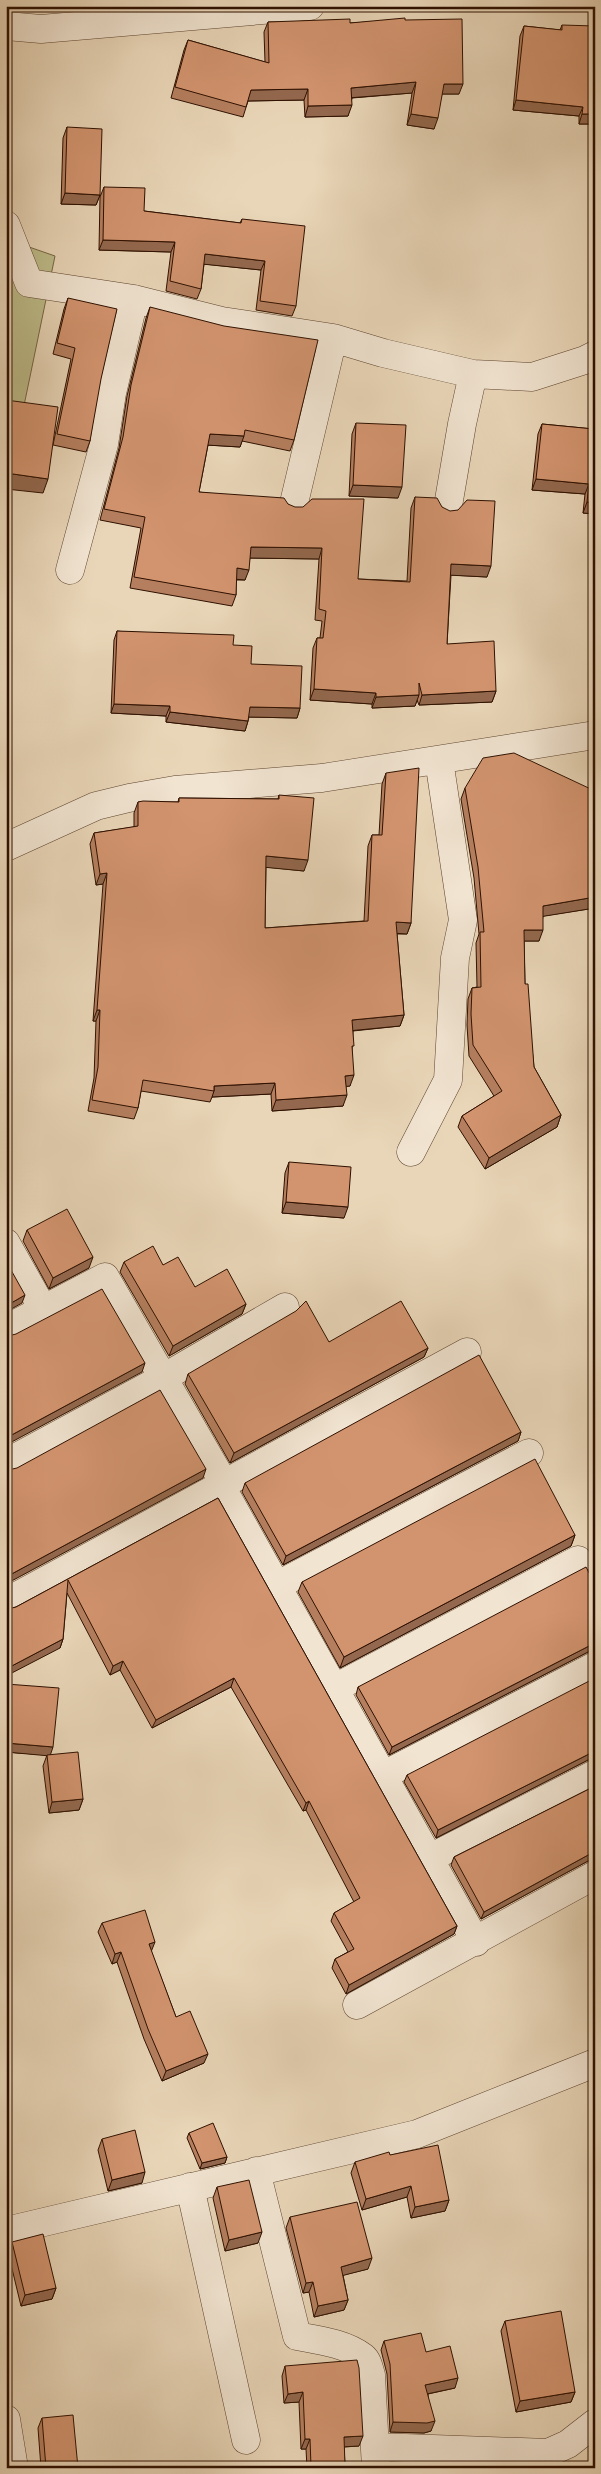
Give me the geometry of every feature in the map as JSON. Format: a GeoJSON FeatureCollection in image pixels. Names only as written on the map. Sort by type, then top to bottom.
{"type":"FeatureCollection","features":[{"type":"Feature","properties":{"kind":"street"},"geometry":{"type":"LineString","coordinates":[[6,26],[41,29],[117,14],[310,6]]}},
{"type":"Feature","properties":{"kind":"street"},"geometry":{"type":"LineString","coordinates":[[6,225],[18,282],[134,299],[222,322],[333,338],[383,353],[473,374],[532,377],[595,355]]}},
{"type":"Feature","properties":{"kind":"street"},"geometry":{"type":"LineString","coordinates":[[70,570],[104,444],[112,393],[134,299]]}},
{"type":"Feature","properties":{"kind":"street"},"geometry":{"type":"LineString","coordinates":[[294,502],[333,338]]}},
{"type":"Feature","properties":{"kind":"street"},"geometry":{"type":"LineString","coordinates":[[448,506],[462,424],[473,374]]}},
{"type":"Feature","properties":{"kind":"street"},"geometry":{"type":"LineString","coordinates":[[6,847],[96,806],[129,798],[176,790],[322,778],[595,735]]}},
{"type":"Feature","properties":{"kind":"street"},"geometry":{"type":"LineString","coordinates":[[411,1152],[448,1080],[455,958],[463,920],[439,760]]}},
{"type":"Feature","properties":{"kind":"street"},"geometry":{"type":"LineString","coordinates":[[6,1243],[43,1310]]}},
{"type":"Feature","properties":{"kind":"street"},"geometry":{"type":"LineString","coordinates":[[6,1329],[105,1277],[223,1485],[382,1776],[476,1942]]}},
{"type":"Feature","properties":{"kind":"street"},"geometry":{"type":"LineString","coordinates":[[6,1463],[163,1378],[285,1307]]}},
{"type":"Feature","properties":{"kind":"street"},"geometry":{"type":"LineString","coordinates":[[6,1602],[466,1352]]}},
{"type":"Feature","properties":{"kind":"street"},"geometry":{"type":"LineString","coordinates":[[278,1585],[529,1453]]}},
{"type":"Feature","properties":{"kind":"street"},"geometry":{"type":"LineString","coordinates":[[334,1688],[578,1560]]}},
{"type":"Feature","properties":{"kind":"street"},"geometry":{"type":"LineString","coordinates":[[382,1776],[595,1666]]}},
{"type":"Feature","properties":{"kind":"street"},"geometry":{"type":"LineString","coordinates":[[428,1859],[595,1774]]}},
{"type":"Feature","properties":{"kind":"street"},"geometry":{"type":"LineString","coordinates":[[357,2005],[476,1942],[595,1875]]}},
{"type":"Feature","properties":{"kind":"street"},"geometry":{"type":"LineString","coordinates":[[6,2231],[417,2134],[595,2063]]}},
{"type":"Feature","properties":{"kind":"street"},"geometry":{"type":"LineString","coordinates":[[256,2171],[297,2336],[338,2345],[364,2357],[371,2375],[377,2458],[548,2453],[568,2444],[594,2426]]}},
{"type":"Feature","properties":{"kind":"street"},"geometry":{"type":"LineString","coordinates":[[190,2187],[246,2440]]}},
{"type":"Feature","properties":{"kind":"street"},"geometry":{"type":"LineString","coordinates":[[6,2419],[14,2468]]}},
{"type":"Feature","properties":{"kind":"shaded area"},"geometry":{"type":"Polygon","coordinates":[[[6,239],[55,256],[21,420],[6,416],[6,239]]]}},
{"type":"Feature","properties":{"kind":"building"},"geometry":{"type":"Polygon","coordinates":[[[405,18],[405,20],[462,19],[463,84],[444,84],[438,118],[411,114],[416,82],[351,88],[352,105],[308,106],[308,89],[251,90],[246,107],[175,87],[188,40],[269,63],[268,22],[350,19],[350,23],[405,18]]]}},
{"type":"Feature","properties":{"kind":"building"},"geometry":{"type":"Polygon","coordinates":[[[562,25],[595,26],[595,114],[582,114],[583,107],[516,100],[524,26],[562,30],[562,25]]]}},
{"type":"Feature","properties":{"kind":"building"},"geometry":{"type":"Polygon","coordinates":[[[67,127],[102,129],[100,195],[65,193],[67,127]]]}},
{"type":"Feature","properties":{"kind":"building"},"geometry":{"type":"Polygon","coordinates":[[[104,187],[145,188],[144,211],[241,223],[242,219],[305,226],[296,306],[260,301],[265,261],[205,254],[201,289],[170,281],[175,242],[103,240],[104,187]]]}},
{"type":"Feature","properties":{"kind":"building"},"geometry":{"type":"Polygon","coordinates":[[[68,298],[117,309],[101,379],[90,441],[57,434],[75,348],[57,343],[68,298]]]}},
{"type":"Feature","properties":{"kind":"building"},"geometry":{"type":"Polygon","coordinates":[[[150,307],[224,326],[318,340],[294,440],[245,430],[244,436],[210,434],[199,492],[284,498],[288,504],[295,507],[303,507],[312,499],[364,499],[358,579],[410,582],[415,497],[437,498],[442,507],[450,511],[458,510],[467,500],[495,501],[491,566],[451,564],[447,644],[494,641],[496,691],[422,695],[419,683],[419,695],[376,697],[376,693],[314,689],[317,638],[323,638],[326,611],[319,609],[322,548],[251,547],[249,570],[237,568],[236,595],[134,577],[145,517],[104,509],[123,437],[131,385],[150,307]]]}},
{"type":"Feature","properties":{"kind":"building"},"geometry":{"type":"Polygon","coordinates":[[[6,400],[58,407],[48,479],[6,473],[6,400]]]}},
{"type":"Feature","properties":{"kind":"building"},"geometry":{"type":"Polygon","coordinates":[[[356,423],[406,425],[402,487],[353,485],[356,423]]]}},
{"type":"Feature","properties":{"kind":"building"},"geometry":{"type":"Polygon","coordinates":[[[542,424],[594,429],[595,425],[595,503],[587,502],[589,484],[536,479],[542,424]]]}},
{"type":"Feature","properties":{"kind":"building"},"geometry":{"type":"Polygon","coordinates":[[[117,631],[234,635],[233,645],[252,646],[251,664],[302,666],[300,708],[250,707],[248,721],[170,712],[170,706],[114,704],[117,631]]]}},
{"type":"Feature","properties":{"kind":"building"},"geometry":{"type":"Polygon","coordinates":[[[514,753],[595,791],[595,897],[543,906],[543,930],[524,930],[525,984],[528,984],[534,1067],[561,1115],[489,1158],[462,1116],[502,1091],[473,1045],[472,988],[481,987],[480,932],[484,932],[478,867],[465,788],[483,758],[514,753]]]}},
{"type":"Feature","properties":{"kind":"building"},"geometry":{"type":"Polygon","coordinates":[[[419,768],[411,923],[396,922],[404,1015],[352,1020],[354,1075],[345,1076],[347,1095],[276,1100],[275,1083],[214,1086],[214,1091],[143,1080],[138,1108],[92,1100],[98,1067],[100,1010],[97,1010],[107,873],[100,874],[94,833],[138,826],[138,802],[143,801],[179,802],[179,798],[279,799],[279,795],[314,798],[308,860],[266,856],[265,928],[368,921],[372,835],[382,835],[386,773],[419,768]]]}},
{"type":"Feature","properties":{"kind":"building"},"geometry":{"type":"Polygon","coordinates":[[[289,1162],[351,1167],[348,1207],[286,1202],[289,1162]]]}},
{"type":"Feature","properties":{"kind":"building"},"geometry":{"type":"Polygon","coordinates":[[[67,1209],[93,1257],[53,1278],[27,1230],[67,1209]]]}},
{"type":"Feature","properties":{"kind":"building"},"geometry":{"type":"Polygon","coordinates":[[[153,1246],[163,1265],[178,1257],[195,1287],[227,1269],[246,1304],[173,1346],[124,1262],[153,1246]]]}},
{"type":"Feature","properties":{"kind":"building"},"geometry":{"type":"Polygon","coordinates":[[[6,1261],[25,1295],[6,1306],[6,1261]]]}},
{"type":"Feature","properties":{"kind":"building"},"geometry":{"type":"Polygon","coordinates":[[[102,1289],[145,1363],[6,1438],[6,1335],[16,1334],[102,1289]]]}},
{"type":"Feature","properties":{"kind":"building"},"geometry":{"type":"Polygon","coordinates":[[[306,1301],[329,1342],[401,1301],[428,1348],[234,1453],[188,1374],[296,1311],[306,1301]]]}},
{"type":"Feature","properties":{"kind":"building"},"geometry":{"type":"Polygon","coordinates":[[[479,1355],[521,1432],[286,1556],[245,1483],[479,1355]]]}},
{"type":"Feature","properties":{"kind":"building"},"geometry":{"type":"Polygon","coordinates":[[[160,1390],[206,1469],[6,1577],[6,1469],[17,1468],[160,1390]]]}},
{"type":"Feature","properties":{"kind":"building"},"geometry":{"type":"Polygon","coordinates":[[[535,1459],[575,1535],[344,1657],[302,1582],[535,1459]]]}},
{"type":"Feature","properties":{"kind":"building"},"geometry":{"type":"Polygon","coordinates":[[[218,1498],[457,1926],[349,1985],[335,1959],[354,1949],[334,1913],[360,1898],[309,1801],[306,1803],[234,1678],[156,1720],[123,1661],[113,1666],[68,1580],[63,1639],[6,1669],[6,1608],[16,1607],[218,1498]]]}},
{"type":"Feature","properties":{"kind":"building"},"geometry":{"type":"Polygon","coordinates":[[[586,1567],[595,1584],[595,1644],[392,1747],[358,1687],[586,1567]]]}},
{"type":"Feature","properties":{"kind":"building"},"geometry":{"type":"Polygon","coordinates":[[[595,1678],[595,1752],[438,1830],[407,1775],[595,1678]]]}},
{"type":"Feature","properties":{"kind":"building"},"geometry":{"type":"Polygon","coordinates":[[[6,1684],[59,1688],[53,1747],[6,1743],[6,1684]]]}},
{"type":"Feature","properties":{"kind":"building"},"geometry":{"type":"Polygon","coordinates":[[[78,1752],[83,1799],[52,1802],[47,1755],[78,1752]]]}},
{"type":"Feature","properties":{"kind":"building"},"geometry":{"type":"Polygon","coordinates":[[[595,1786],[595,1853],[484,1912],[454,1857],[595,1786]]]}},
{"type":"Feature","properties":{"kind":"building"},"geometry":{"type":"Polygon","coordinates":[[[145,1910],[155,1942],[149,1944],[176,2017],[190,2011],[208,2054],[166,2071],[148,2029],[121,1952],[115,1954],[102,1923],[145,1910]]]}},
{"type":"Feature","properties":{"kind":"building"},"geometry":{"type":"Polygon","coordinates":[[[213,2123],[227,2157],[202,2163],[189,2133],[213,2123]]]}},
{"type":"Feature","properties":{"kind":"building"},"geometry":{"type":"Polygon","coordinates":[[[135,2130],[145,2172],[112,2180],[102,2139],[135,2130]]]}},
{"type":"Feature","properties":{"kind":"building"},"geometry":{"type":"Polygon","coordinates":[[[438,2145],[449,2200],[415,2207],[411,2186],[366,2199],[355,2162],[389,2152],[390,2155],[438,2145]]]}},
{"type":"Feature","properties":{"kind":"building"},"geometry":{"type":"Polygon","coordinates":[[[249,2180],[262,2232],[229,2240],[217,2187],[249,2180]]]}},
{"type":"Feature","properties":{"kind":"building"},"geometry":{"type":"Polygon","coordinates":[[[357,2202],[372,2258],[341,2267],[348,2300],[318,2306],[313,2282],[306,2283],[290,2217],[357,2202]]]}},
{"type":"Feature","properties":{"kind":"building"},"geometry":{"type":"Polygon","coordinates":[[[43,2234],[56,2288],[25,2295],[12,2242],[43,2234]]]}},
{"type":"Feature","properties":{"kind":"building"},"geometry":{"type":"Polygon","coordinates":[[[561,2311],[575,2392],[520,2401],[505,2321],[561,2311]]]}},
{"type":"Feature","properties":{"kind":"building"},"geometry":{"type":"Polygon","coordinates":[[[421,2333],[426,2352],[450,2346],[458,2378],[425,2385],[435,2421],[427,2423],[393,2422],[390,2364],[384,2341],[421,2333]]]}},
{"type":"Feature","properties":{"kind":"building"},"geometry":{"type":"Polygon","coordinates":[[[357,2360],[363,2436],[344,2437],[345,2465],[311,2466],[310,2439],[305,2439],[303,2392],[288,2394],[285,2366],[357,2360]]]}},
{"type":"Feature","properties":{"kind":"building"},"geometry":{"type":"Polygon","coordinates":[[[73,2415],[78,2468],[46,2468],[42,2418],[73,2415]]]}}]}
